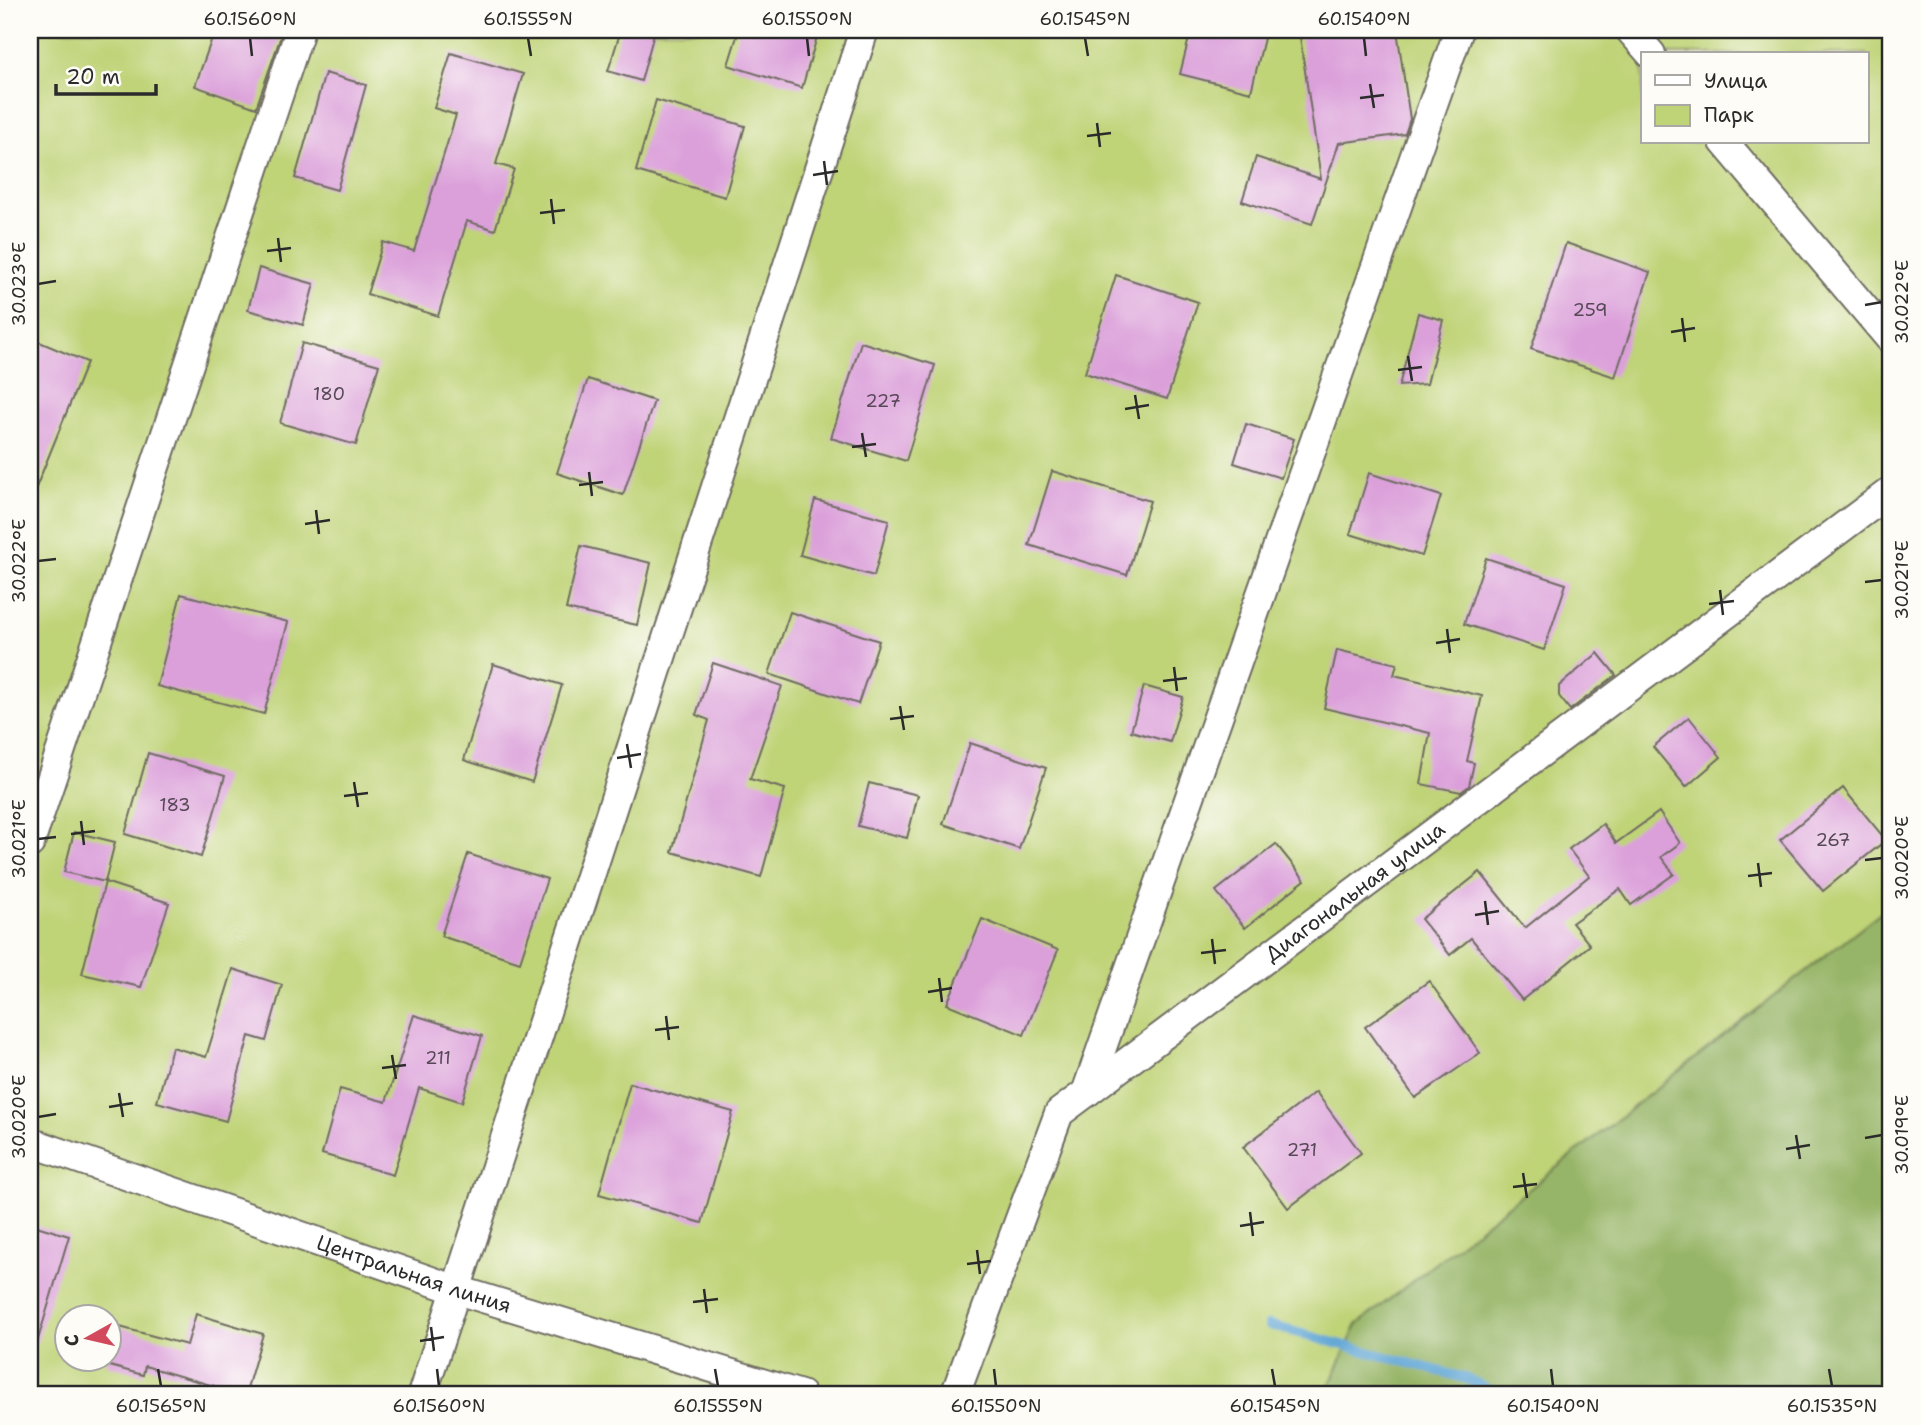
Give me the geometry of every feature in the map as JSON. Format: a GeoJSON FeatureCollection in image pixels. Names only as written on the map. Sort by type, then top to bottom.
{"type":"FeatureCollection","features":[{"type":"Feature","properties":{"kind":"street"},"geometry":{"type":"LineString","coordinates":[[30,843],[300,30]]}},
{"type":"Feature","properties":{"kind":"street"},"geometry":{"type":"LineString","coordinates":[[422,1395],[864,30]]}},
{"type":"Feature","properties":{"kind":"street"},"geometry":{"type":"LineString","coordinates":[[1086,1093],[1459,30]]}},
{"type":"Feature","properties":{"kind":"street"},"geometry":{"type":"LineString","coordinates":[[1630,30],[1649,52]]}},
{"type":"Feature","properties":{"kind":"street"},"geometry":{"type":"LineString","coordinates":[[1726,144],[1891,340]]}},
{"type":"Feature","properties":{"kind":"street","name":"Диагональная улица"},"geometry":{"type":"LineString","coordinates":[[956,1395],[1059,1113],[1891,491]]}},
{"type":"Feature","properties":{"kind":"street","name":"Центральная линия"},"geometry":{"type":"LineString","coordinates":[[30,1142],[457,1290],[801,1395]]}},
{"type":"Feature","properties":{"kind":"green space"},"geometry":{"type":"Polygon","coordinates":[[[30,30],[1891,30],[1891,904],[1357,1325],[1325,1395],[30,1395],[30,30]]]}},
{"type":"Feature","properties":{"kind":"green space"},"geometry":{"type":"Polygon","coordinates":[[[1891,904],[1891,1395],[1325,1395],[1357,1325],[1891,904]]]}},
{"type":"Feature","properties":{"kind":"building"},"geometry":{"type":"Polygon","coordinates":[[[215,30],[283,30],[256,108],[195,86],[215,30]]]}},
{"type":"Feature","properties":{"kind":"building"},"geometry":{"type":"Polygon","coordinates":[[[621,30],[655,30],[641,81],[608,71],[621,30]]]}},
{"type":"Feature","properties":{"kind":"building"},"geometry":{"type":"Polygon","coordinates":[[[739,30],[819,30],[802,88],[728,65],[739,30]]]}},
{"type":"Feature","properties":{"kind":"building"},"geometry":{"type":"Polygon","coordinates":[[[1191,30],[1266,30],[1251,92],[1180,74],[1191,30]]]}},
{"type":"Feature","properties":{"kind":"building"},"geometry":{"type":"Polygon","coordinates":[[[1353,30],[1397,30],[1410,119],[1405,134],[1339,143],[1312,224],[1242,201],[1256,157],[1321,179],[1300,37],[1353,30]]]}},
{"type":"Feature","properties":{"kind":"building"},"geometry":{"type":"Polygon","coordinates":[[[451,53],[523,74],[496,164],[514,169],[495,230],[467,221],[438,316],[367,294],[383,242],[414,251],[456,115],[434,108],[451,53]]]}},
{"type":"Feature","properties":{"kind":"building"},"geometry":{"type":"Polygon","coordinates":[[[325,73],[366,85],[337,190],[295,178],[325,73]]]}},
{"type":"Feature","properties":{"kind":"building"},"geometry":{"type":"Polygon","coordinates":[[[656,100],[745,126],[725,197],[636,171],[656,100]]]}},
{"type":"Feature","properties":{"kind":"building"},"geometry":{"type":"Polygon","coordinates":[[[1566,243],[1650,272],[1615,377],[1531,349],[1566,243]]]}},
{"type":"Feature","properties":{"kind":"building"},"geometry":{"type":"Polygon","coordinates":[[[259,268],[314,284],[303,325],[248,310],[259,268]]]}},
{"type":"Feature","properties":{"kind":"building"},"geometry":{"type":"Polygon","coordinates":[[[1116,275],[1198,302],[1167,399],[1085,373],[1116,275]]]}},
{"type":"Feature","properties":{"kind":"building"},"geometry":{"type":"Polygon","coordinates":[[[1418,313],[1443,320],[1427,384],[1399,386],[1418,313]]]}},
{"type":"Feature","properties":{"kind":"building"},"geometry":{"type":"Polygon","coordinates":[[[30,338],[87,362],[31,500],[30,500],[30,338]]]}},
{"type":"Feature","properties":{"kind":"building"},"geometry":{"type":"Polygon","coordinates":[[[861,342],[935,365],[906,461],[831,438],[861,342]]]}},
{"type":"Feature","properties":{"kind":"building"},"geometry":{"type":"Polygon","coordinates":[[[302,343],[379,365],[356,445],[280,423],[302,343]]]}},
{"type":"Feature","properties":{"kind":"building"},"geometry":{"type":"Polygon","coordinates":[[[588,379],[654,401],[623,495],[557,473],[588,379]]]}},
{"type":"Feature","properties":{"kind":"building"},"geometry":{"type":"Polygon","coordinates":[[[1246,424],[1294,439],[1281,478],[1234,463],[1246,424]]]}},
{"type":"Feature","properties":{"kind":"building"},"geometry":{"type":"Polygon","coordinates":[[[1052,471],[1150,501],[1127,575],[1029,545],[1052,471]]]}},
{"type":"Feature","properties":{"kind":"building"},"geometry":{"type":"Polygon","coordinates":[[[1369,473],[1441,496],[1422,556],[1350,534],[1369,473]]]}},
{"type":"Feature","properties":{"kind":"building"},"geometry":{"type":"Polygon","coordinates":[[[815,500],[889,520],[874,576],[800,555],[815,500]]]}},
{"type":"Feature","properties":{"kind":"building"},"geometry":{"type":"Polygon","coordinates":[[[581,546],[651,563],[637,625],[566,609],[581,546]]]}},
{"type":"Feature","properties":{"kind":"building"},"geometry":{"type":"Polygon","coordinates":[[[1486,558],[1566,584],[1544,650],[1464,624],[1486,558]]]}},
{"type":"Feature","properties":{"kind":"building"},"geometry":{"type":"Polygon","coordinates":[[[181,594],[288,622],[264,714],[157,686],[181,594]]]}},
{"type":"Feature","properties":{"kind":"building"},"geometry":{"type":"Polygon","coordinates":[[[790,612],[879,641],[858,704],[769,674],[790,612]]]}},
{"type":"Feature","properties":{"kind":"building"},"geometry":{"type":"Polygon","coordinates":[[[1337,650],[1397,664],[1394,675],[1482,696],[1467,761],[1474,763],[1469,786],[1461,792],[1421,784],[1430,733],[1324,708],[1337,650]]]}},
{"type":"Feature","properties":{"kind":"building"},"geometry":{"type":"Polygon","coordinates":[[[1598,653],[1616,675],[1570,710],[1559,696],[1559,686],[1598,653]]]}},
{"type":"Feature","properties":{"kind":"building"},"geometry":{"type":"Polygon","coordinates":[[[713,663],[782,686],[750,779],[785,789],[761,877],[672,852],[709,720],[696,715],[713,663]]]}},
{"type":"Feature","properties":{"kind":"building"},"geometry":{"type":"Polygon","coordinates":[[[493,664],[562,685],[532,782],[464,760],[493,664]]]}},
{"type":"Feature","properties":{"kind":"building"},"geometry":{"type":"Polygon","coordinates":[[[1144,686],[1183,697],[1170,742],[1131,731],[1144,686]]]}},
{"type":"Feature","properties":{"kind":"building"},"geometry":{"type":"Polygon","coordinates":[[[1689,717],[1721,757],[1686,787],[1653,747],[1689,717]]]}},
{"type":"Feature","properties":{"kind":"building"},"geometry":{"type":"Polygon","coordinates":[[[970,743],[1046,768],[1019,849],[943,824],[970,743]]]}},
{"type":"Feature","properties":{"kind":"building"},"geometry":{"type":"Polygon","coordinates":[[[148,753],[225,776],[201,857],[125,834],[148,753]]]}},
{"type":"Feature","properties":{"kind":"building"},"geometry":{"type":"Polygon","coordinates":[[[869,783],[918,795],[907,838],[858,826],[869,783]]]}},
{"type":"Feature","properties":{"kind":"building"},"geometry":{"type":"Polygon","coordinates":[[[1843,788],[1886,840],[1823,891],[1780,840],[1843,788]]]}},
{"type":"Feature","properties":{"kind":"building"},"geometry":{"type":"Polygon","coordinates":[[[1659,812],[1680,843],[1661,857],[1674,874],[1631,905],[1620,889],[1572,923],[1590,945],[1522,1000],[1471,938],[1450,955],[1421,919],[1480,872],[1525,928],[1589,876],[1569,849],[1603,824],[1616,843],[1659,812]]]}},
{"type":"Feature","properties":{"kind":"building"},"geometry":{"type":"Polygon","coordinates":[[[74,832],[115,842],[105,882],[64,872],[74,832]]]}},
{"type":"Feature","properties":{"kind":"building"},"geometry":{"type":"Polygon","coordinates":[[[1276,844],[1305,880],[1245,928],[1216,891],[1276,844]]]}},
{"type":"Feature","properties":{"kind":"building"},"geometry":{"type":"Polygon","coordinates":[[[468,854],[547,879],[520,962],[441,936],[468,854]]]}},
{"type":"Feature","properties":{"kind":"building"},"geometry":{"type":"Polygon","coordinates":[[[105,882],[169,903],[141,987],[82,974],[105,882]]]}},
{"type":"Feature","properties":{"kind":"building"},"geometry":{"type":"Polygon","coordinates":[[[982,919],[1058,950],[1024,1035],[947,1004],[982,919]]]}},
{"type":"Feature","properties":{"kind":"building"},"geometry":{"type":"Polygon","coordinates":[[[233,969],[282,985],[266,1041],[249,1036],[226,1121],[157,1102],[172,1047],[206,1057],[233,969]]]}},
{"type":"Feature","properties":{"kind":"building"},"geometry":{"type":"Polygon","coordinates":[[[1429,981],[1480,1053],[1415,1098],[1365,1027],[1429,981]]]}},
{"type":"Feature","properties":{"kind":"building"},"geometry":{"type":"Polygon","coordinates":[[[414,1015],[482,1036],[462,1102],[419,1088],[393,1175],[322,1154],[340,1089],[386,1102],[414,1015]]]}},
{"type":"Feature","properties":{"kind":"building"},"geometry":{"type":"Polygon","coordinates":[[[630,1083],[733,1112],[702,1223],[599,1194],[630,1083]]]}},
{"type":"Feature","properties":{"kind":"building"},"geometry":{"type":"Polygon","coordinates":[[[1316,1092],[1361,1153],[1288,1208],[1243,1147],[1316,1092]]]}},
{"type":"Feature","properties":{"kind":"building"},"geometry":{"type":"Polygon","coordinates":[[[30,1224],[69,1236],[37,1343],[30,1342],[30,1224]]]}},
{"type":"Feature","properties":{"kind":"building"},"geometry":{"type":"Polygon","coordinates":[[[196,1314],[263,1334],[245,1395],[145,1366],[143,1375],[122,1369],[122,1328],[187,1345],[196,1314]]]}},
{"type":"Feature","properties":{"kind":"waterway"},"geometry":{"type":"LineString","coordinates":[[1269,1325],[1468,1379],[1498,1395]]}}]}
